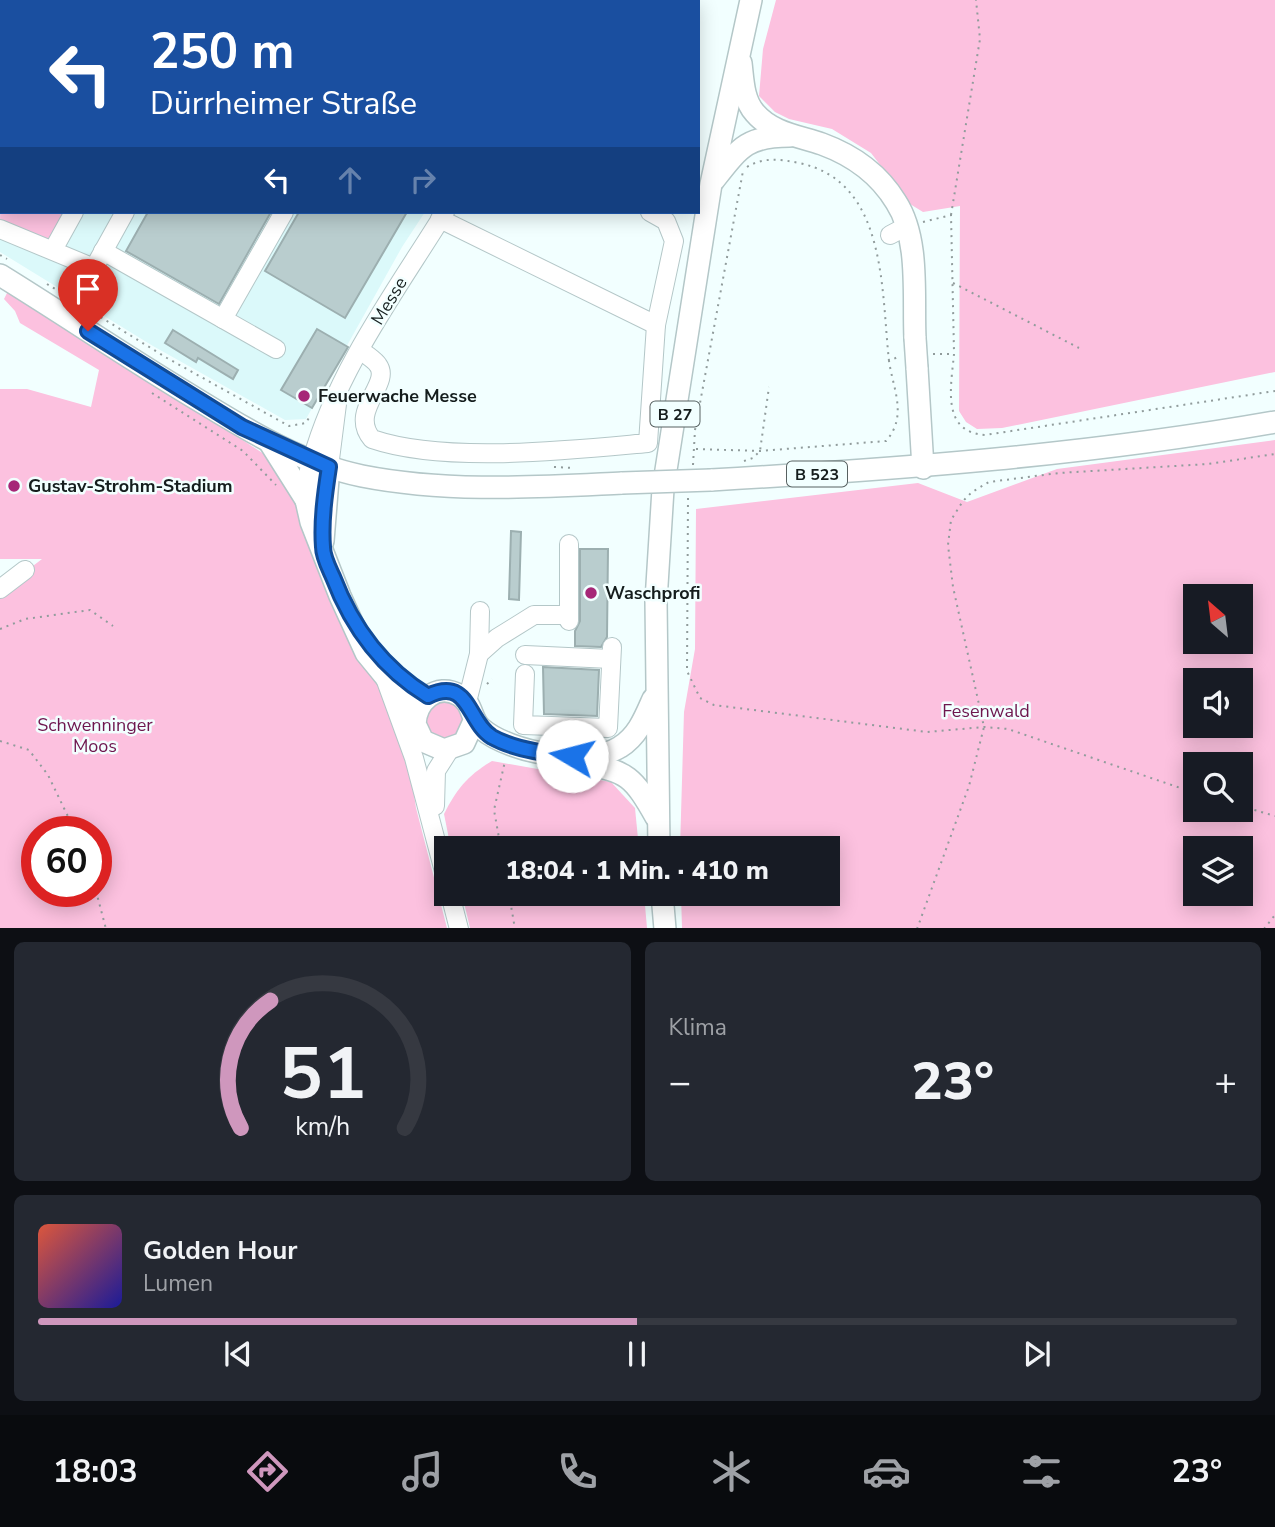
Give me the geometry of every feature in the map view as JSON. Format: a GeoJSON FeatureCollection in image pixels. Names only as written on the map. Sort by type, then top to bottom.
{"type":"FeatureCollection","features":[{"type":"Feature","properties":{"kind":"main road","name":"B 27"},"geometry":{"type":"LineString","coordinates":[[658,836],[656,601],[663,489],[711,184],[751,0]]}},
{"type":"Feature","properties":{"kind":"main road"},"geometry":{"type":"LineString","coordinates":[[739,47],[744,90],[750,106],[761,119],[791,136]]}},
{"type":"Feature","properties":{"kind":"main road"},"geometry":{"type":"LineString","coordinates":[[711,184],[739,148],[750,141],[765,136],[791,136],[820,143],[861,164],[897,203],[898,230],[911,246],[923,468]]}},
{"type":"Feature","properties":{"kind":"main road"},"geometry":{"type":"LineString","coordinates":[[6,269],[165,380],[269,441],[321,463]]}},
{"type":"Feature","properties":{"kind":"main road","name":"B 523"},"geometry":{"type":"LineString","coordinates":[[321,463],[360,476],[423,485],[485,489],[622,483],[701,476],[923,468],[1127,444],[1275,422]]}},
{"type":"Feature","properties":{"kind":"main road"},"geometry":{"type":"LineString","coordinates":[[269,441],[306,500],[323,550],[366,653],[416,714],[418,733],[424,741],[439,750],[457,746],[611,768],[625,774],[638,785],[657,819]]}},
{"type":"Feature","properties":{"kind":"main road"},"geometry":{"type":"LineString","coordinates":[[306,500],[321,463]]}},
{"type":"Feature","properties":{"kind":"main road"},"geometry":{"type":"LineString","coordinates":[[321,463],[323,550]]}},
{"type":"Feature","properties":{"kind":"main road"},"geometry":{"type":"LineString","coordinates":[[357,630],[388,665],[428,696],[464,705],[493,737],[518,747],[557,755],[604,755],[636,734],[655,694]]}},
{"type":"Feature","properties":{"kind":"main road"},"geometry":{"type":"LineString","coordinates":[[416,714],[428,696]]}},
{"type":"Feature","properties":{"kind":"main road"},"geometry":{"type":"LineString","coordinates":[[457,746],[464,705]]}},
{"type":"Feature","properties":{"kind":"main road"},"geometry":{"type":"LineString","coordinates":[[663,906],[664,928]]}},
{"type":"Feature","properties":{"kind":"street"},"geometry":{"type":"LineString","coordinates":[[53,250],[73,214]]}},
{"type":"Feature","properties":{"kind":"street"},"geometry":{"type":"LineString","coordinates":[[0,229],[94,268],[124,214]]}},
{"type":"Feature","properties":{"kind":"street"},"geometry":{"type":"LineString","coordinates":[[223,319],[283,214]]}},
{"type":"Feature","properties":{"kind":"street"},"geometry":{"type":"LineString","coordinates":[[361,350],[379,366],[381,373],[364,414],[366,433],[372,439],[430,450],[589,448],[648,443],[656,325],[674,241],[666,221],[654,214]]}},
{"type":"Feature","properties":{"kind":"street"},"geometry":{"type":"LineString","coordinates":[[442,216],[656,325]]}},
{"type":"Feature","properties":{"kind":"street","name":"Messe"},"geometry":{"type":"LineString","coordinates":[[321,463],[326,418],[338,393],[442,216]]}},
{"type":"Feature","properties":{"kind":"street"},"geometry":{"type":"LineString","coordinates":[[103,251],[275,349]]}},
{"type":"Feature","properties":{"kind":"street"},"geometry":{"type":"LineString","coordinates":[[477,661],[497,638],[534,615],[569,618],[569,544]]}},
{"type":"Feature","properties":{"kind":"street"},"geometry":{"type":"LineString","coordinates":[[0,589],[25,569]]}},
{"type":"Feature","properties":{"kind":"street"},"geometry":{"type":"LineString","coordinates":[[464,705],[477,661],[481,611]]}},
{"type":"Feature","properties":{"kind":"street"},"geometry":{"type":"LineString","coordinates":[[525,655],[611,653],[608,728],[523,725],[525,674]]}},
{"type":"Feature","properties":{"kind":"street"},"geometry":{"type":"LineString","coordinates":[[385,678],[422,786],[434,836]]}},
{"type":"Feature","properties":{"kind":"street"},"geometry":{"type":"LineString","coordinates":[[422,786],[424,741]]}},
{"type":"Feature","properties":{"kind":"street"},"geometry":{"type":"LineString","coordinates":[[438,836],[435,781],[439,763],[457,746]]}},
{"type":"Feature","properties":{"kind":"street"},"geometry":{"type":"LineString","coordinates":[[453,906],[459,928]]}},
{"type":"Feature","properties":{"kind":"path"},"geometry":{"type":"LineString","coordinates":[[976,0],[980,39],[951,215],[954,415],[959,427],[969,434],[998,433],[1275,391]]}},
{"type":"Feature","properties":{"kind":"path"},"geometry":{"type":"LineString","coordinates":[[695,449],[760,451],[886,441],[893,434],[899,400],[889,361],[877,254],[869,221],[856,200],[822,168],[787,160],[759,160],[743,171],[695,430],[695,449],[701,476]]}},
{"type":"Feature","properties":{"kind":"path"},"geometry":{"type":"LineString","coordinates":[[898,230],[951,215]]}},
{"type":"Feature","properties":{"kind":"path"},"geometry":{"type":"LineString","coordinates":[[0,255],[6,269]]}},
{"type":"Feature","properties":{"kind":"path"},"geometry":{"type":"LineString","coordinates":[[44,282],[167,358],[289,426],[306,423],[312,413]]}},
{"type":"Feature","properties":{"kind":"path"},"geometry":{"type":"LineString","coordinates":[[952,283],[1079,348]]}},
{"type":"Feature","properties":{"kind":"path"},"geometry":{"type":"LineString","coordinates":[[946,354],[954,354]]}},
{"type":"Feature","properties":{"kind":"path"},"geometry":{"type":"LineString","coordinates":[[889,361],[898,356]]}},
{"type":"Feature","properties":{"kind":"path"},"geometry":{"type":"LineString","coordinates":[[760,451],[769,387]]}},
{"type":"Feature","properties":{"kind":"path"},"geometry":{"type":"LineString","coordinates":[[149,390],[243,451],[282,492]]}},
{"type":"Feature","properties":{"kind":"path"},"geometry":{"type":"LineString","coordinates":[[917,928],[969,786],[984,727],[953,587],[948,545],[951,520],[972,492],[989,482],[1059,473],[1194,466],[1275,454]]}},
{"type":"Feature","properties":{"kind":"path"},"geometry":{"type":"LineString","coordinates":[[688,495],[687,671],[700,698],[727,706],[928,732],[984,727],[1008,729],[1183,789]]}},
{"type":"Feature","properties":{"kind":"path"},"geometry":{"type":"LineString","coordinates":[[0,629],[25,619],[90,610],[114,626]]}},
{"type":"Feature","properties":{"kind":"path"},"geometry":{"type":"LineString","coordinates":[[0,741],[29,750],[48,775],[68,816]]}},
{"type":"Feature","properties":{"kind":"path"},"geometry":{"type":"LineString","coordinates":[[499,836],[494,810],[508,752]]}},
{"type":"Feature","properties":{"kind":"path"},"geometry":{"type":"LineString","coordinates":[[1253,810],[1275,816]]}},
{"type":"Feature","properties":{"kind":"path"},"geometry":{"type":"LineString","coordinates":[[511,906],[515,928]]}},
{"type":"Feature","properties":{"kind":"path"},"geometry":{"type":"LineString","coordinates":[[100,907],[106,928]]}},
{"type":"Feature","properties":{"kind":"shaded area"},"geometry":{"type":"Polygon","coordinates":[[[0,214],[424,214],[402,247],[306,419],[285,420],[153,346],[0,252],[0,214]]]}},
{"type":"Feature","properties":{"kind":"green space"},"geometry":{"type":"Polygon","coordinates":[[[776,0],[1275,0],[1275,372],[1002,428],[977,429],[966,422],[959,411],[960,206],[923,212],[910,204],[871,153],[832,129],[789,119],[775,112],[759,96],[763,49],[776,0]]]}},
{"type":"Feature","properties":{"kind":"green space"},"geometry":{"type":"Polygon","coordinates":[[[0,214],[64,214],[51,238],[47,239],[0,220],[0,214]]]}},
{"type":"Feature","properties":{"kind":"green space","name":"Schwenninger Moos"},"geometry":{"type":"Polygon","coordinates":[[[9,289],[281,465],[407,748],[416,808],[434,878],[434,906],[441,906],[447,928],[0,928],[0,581],[16,579],[42,559],[0,559],[0,389],[27,389],[91,407],[99,370],[20,323],[15,311],[4,299],[9,289]]]}},
{"type":"Feature","properties":{"kind":"green space","name":"Fesenwald"},"geometry":{"type":"Polygon","coordinates":[[[1275,440],[1275,928],[682,928],[681,906],[840,906],[840,836],[680,836],[684,712],[695,649],[696,509],[918,483],[967,502],[1057,469],[1275,440]]]}},
{"type":"Feature","properties":{"kind":"green space"},"geometry":{"type":"Polygon","coordinates":[[[447,699],[460,705],[466,725],[452,741],[427,734],[424,713],[433,702],[447,699]]]}},
{"type":"Feature","properties":{"kind":"green space"},"geometry":{"type":"Polygon","coordinates":[[[492,761],[611,782],[635,808],[638,836],[448,836],[444,814],[453,798],[476,772],[492,761]]]}},
{"type":"Feature","properties":{"kind":"green space"},"geometry":{"type":"Polygon","coordinates":[[[465,906],[645,906],[647,928],[470,928],[465,906]]]}},
{"type":"Feature","properties":{"kind":"building"},"geometry":{"type":"Polygon","coordinates":[[[147,214],[270,214],[219,304],[126,251],[147,214]]]}},
{"type":"Feature","properties":{"kind":"building"},"geometry":{"type":"Polygon","coordinates":[[[298,214],[406,214],[345,318],[265,271],[298,214]]]}},
{"type":"Feature","properties":{"kind":"building"},"geometry":{"type":"Polygon","coordinates":[[[317,329],[348,347],[312,408],[281,390],[317,329]]]}},
{"type":"Feature","properties":{"kind":"building"},"geometry":{"type":"Polygon","coordinates":[[[173,330],[238,370],[233,379],[198,358],[196,362],[165,343],[173,330]]]}},
{"type":"Feature","properties":{"kind":"building"},"geometry":{"type":"Polygon","coordinates":[[[511,531],[521,532],[519,600],[509,599],[511,531]]]}},
{"type":"Feature","properties":{"kind":"building","name":"Waschprofi"},"geometry":{"type":"Polygon","coordinates":[[[580,549],[608,549],[607,637],[601,647],[575,646],[575,631],[580,621],[580,549]]]}},
{"type":"Feature","properties":{"kind":"building"},"geometry":{"type":"Polygon","coordinates":[[[543,667],[599,670],[597,716],[544,714],[543,667]]]}},
{"type":"Feature","properties":{"kind":"place","name":"Feuerwache Messe"},"geometry":{"type":"Point","coordinates":[304,396]}},
{"type":"Feature","properties":{"kind":"place","name":"Gustav-Strohm-Stadium"},"geometry":{"type":"Point","coordinates":[14,486]}},
{"type":"Feature","properties":{"kind":"place","name":"Waschprofi"},"geometry":{"type":"Point","coordinates":[591,593]}},
{"type":"Feature","properties":{"kind":"route"},"geometry":{"type":"LineString","coordinates":[[88,331],[242,427],[329,467],[325,490],[323,550],[340,596],[357,630],[371,647],[411,686],[428,696],[444,691],[460,696],[471,708],[474,721],[493,737],[518,747],[572,756]]}}]}
